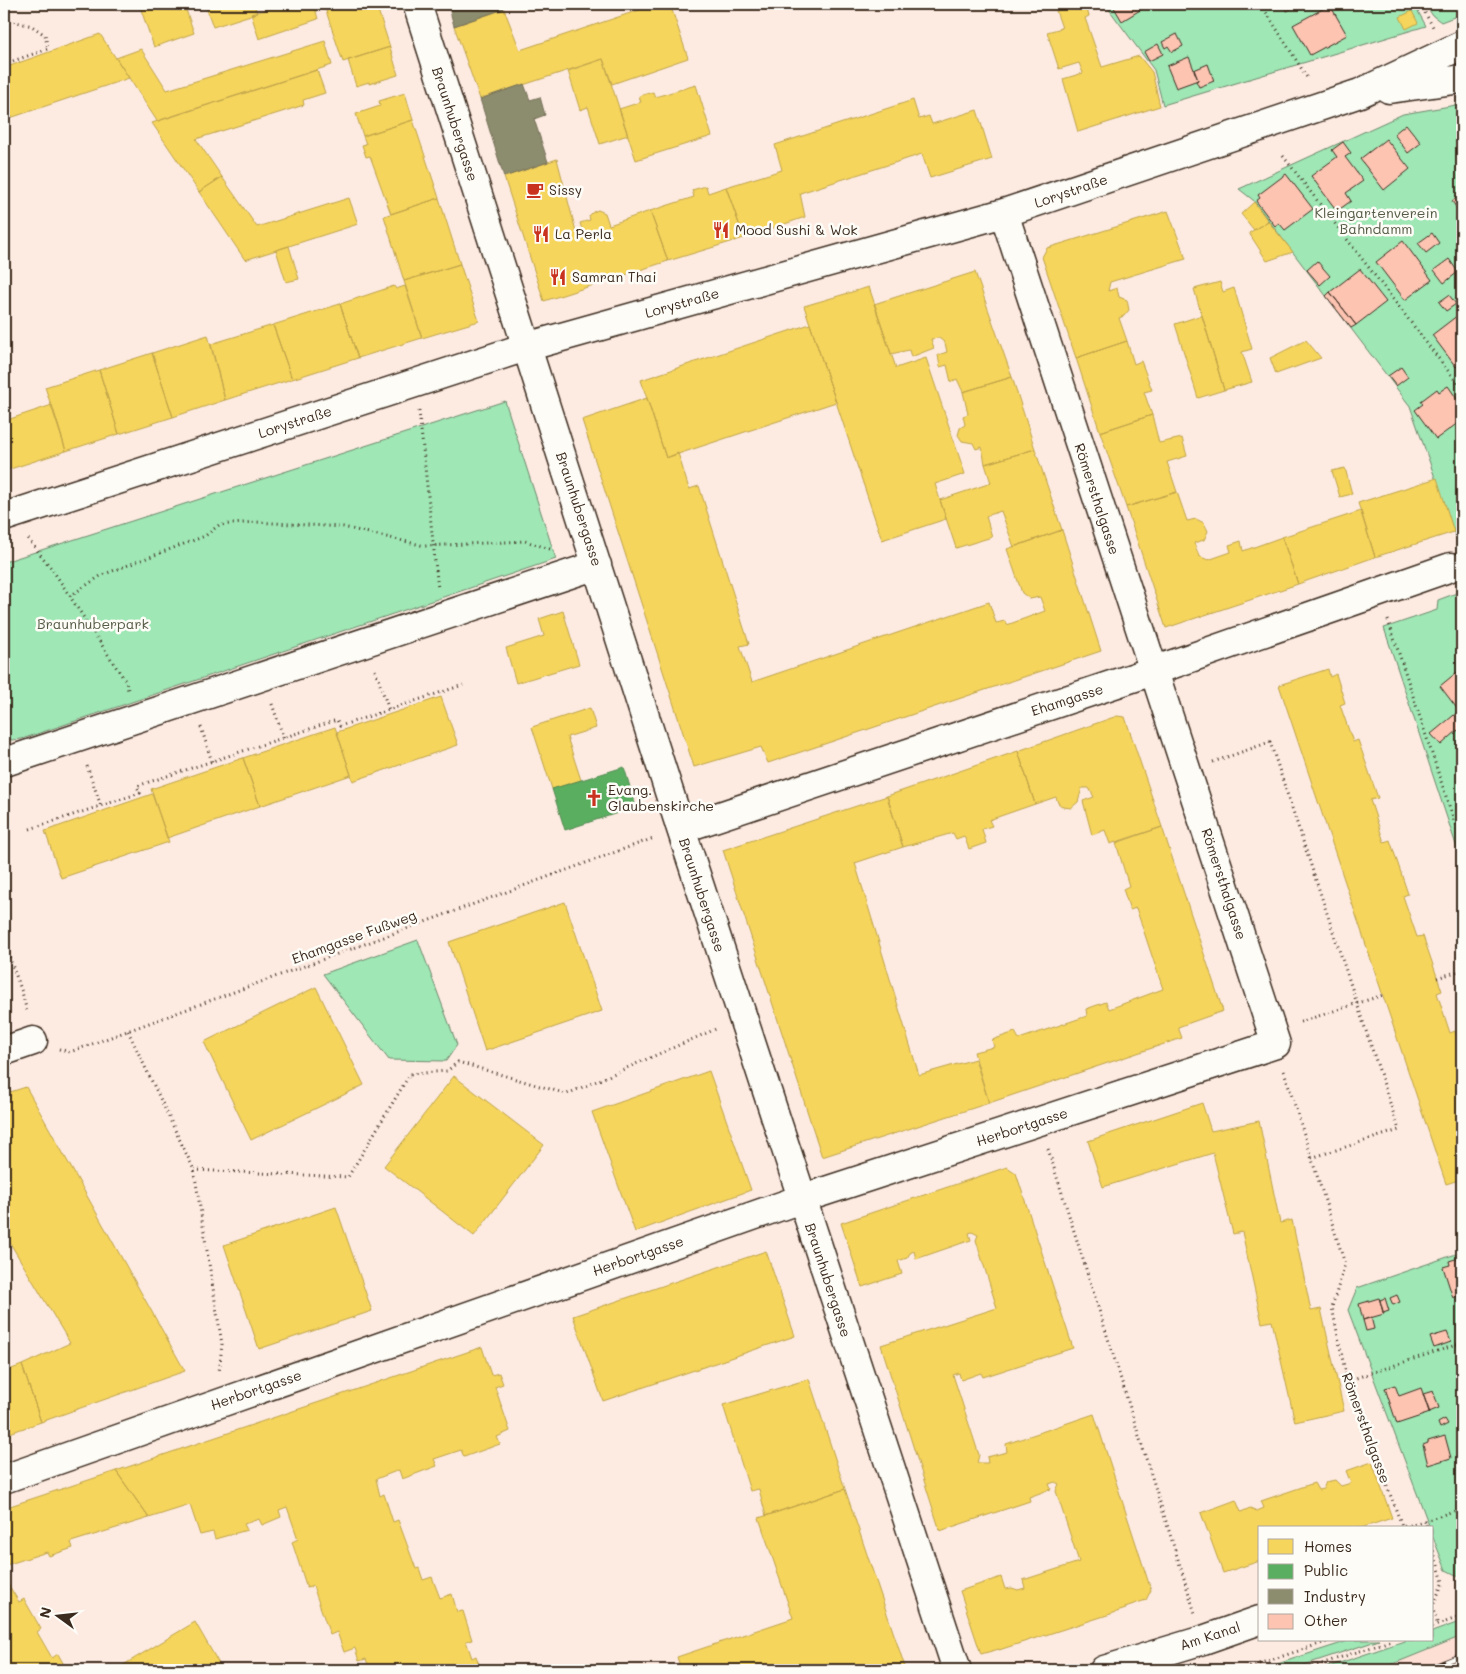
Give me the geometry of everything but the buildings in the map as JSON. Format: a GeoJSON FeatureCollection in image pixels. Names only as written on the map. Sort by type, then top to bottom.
{"type":"FeatureCollection","features":[{"type":"Feature","properties":{"kind":"street","name":"Braunhubergasse"},"geometry":{"type":"LineString","coordinates":[[417,4],[742,1018],[957,1670]]}},
{"type":"Feature","properties":{"kind":"street","name":"Lorystraße"},"geometry":{"type":"LineString","coordinates":[[6,516],[526,347],[1004,213],[1360,93],[1462,45]]}},
{"type":"Feature","properties":{"kind":"street","name":"Lorystraße"},"geometry":{"type":"LineString","coordinates":[[1360,93],[1462,79]]}},
{"type":"Feature","properties":{"kind":"street","name":"Römersthalgasse"},"geometry":{"type":"LineString","coordinates":[[1004,213],[1153,671],[1284,1035]]}},
{"type":"Feature","properties":{"kind":"street"},"geometry":{"type":"LineString","coordinates":[[6,761],[597,565]]}},
{"type":"Feature","properties":{"kind":"street","name":"Ehamgasse"},"geometry":{"type":"LineString","coordinates":[[681,829],[1153,671],[1450,567]]}},
{"type":"Feature","properties":{"kind":"street","name":"Herbortgasse"},"geometry":{"type":"LineString","coordinates":[[4,1478],[801,1199],[1040,1121],[1284,1035]]}},
{"type":"Feature","properties":{"kind":"street"},"geometry":{"type":"LineString","coordinates":[[4,1051],[33,1041]]}},
{"type":"Feature","properties":{"kind":"street","name":"Am Kanal"},"geometry":{"type":"LineString","coordinates":[[1104,1670],[1203,1640],[1258,1621]]}},
{"type":"Feature","properties":{"kind":"path"},"geometry":{"type":"LineString","coordinates":[[1261,4],[1325,105]]}},
{"type":"Feature","properties":{"kind":"path"},"geometry":{"type":"LineString","coordinates":[[4,19],[32,26],[45,35],[48,49],[4,64]]}},
{"type":"Feature","properties":{"kind":"path"},"geometry":{"type":"LineString","coordinates":[[1283,156],[1462,390]]}},
{"type":"Feature","properties":{"kind":"path"},"geometry":{"type":"LineString","coordinates":[[415,383],[423,435],[441,616]]}},
{"type":"Feature","properties":{"kind":"path"},"geometry":{"type":"LineString","coordinates":[[6,516],[52,569],[126,682],[135,719]]}},
{"type":"Feature","properties":{"kind":"path"},"geometry":{"type":"LineString","coordinates":[[70,596],[102,575],[205,536],[218,525],[256,522],[343,527],[425,546],[525,541],[552,550]]}},
{"type":"Feature","properties":{"kind":"path"},"geometry":{"type":"LineString","coordinates":[[1388,620],[1462,845]]}},
{"type":"Feature","properties":{"kind":"path"},"geometry":{"type":"LineString","coordinates":[[366,642],[389,710]]}},
{"type":"Feature","properties":{"kind":"path"},"geometry":{"type":"LineString","coordinates":[[263,676],[284,739]]}},
{"type":"Feature","properties":{"kind":"path"},"geometry":{"type":"LineString","coordinates":[[30,829],[140,793],[137,786],[337,720],[340,726],[463,685]]}},
{"type":"Feature","properties":{"kind":"path"},"geometry":{"type":"LineString","coordinates":[[193,700],[212,762]]}},
{"type":"Feature","properties":{"kind":"path"},"geometry":{"type":"LineString","coordinates":[[77,738],[101,806]]}},
{"type":"Feature","properties":{"kind":"path"},"geometry":{"type":"LineString","coordinates":[[1205,764],[1270,742],[1399,1130],[1312,1158]]}},
{"type":"Feature","properties":{"kind":"path","name":"Ehamgasse Fußweg"},"geometry":{"type":"LineString","coordinates":[[33,1041],[70,1052],[681,829]]}},
{"type":"Feature","properties":{"kind":"path"},"geometry":{"type":"LineString","coordinates":[[4,943],[22,992]]}},
{"type":"Feature","properties":{"kind":"path"},"geometry":{"type":"LineString","coordinates":[[1437,978],[1462,970]]}},
{"type":"Feature","properties":{"kind":"path"},"geometry":{"type":"LineString","coordinates":[[1284,1035],[1358,1003],[1383,995]]}},
{"type":"Feature","properties":{"kind":"path"},"geometry":{"type":"LineString","coordinates":[[194,1170],[348,1177],[410,1074],[447,1071],[458,1062],[567,1094],[742,1018]]}},
{"type":"Feature","properties":{"kind":"path"},"geometry":{"type":"LineString","coordinates":[[128,1031],[194,1170],[222,1344],[216,1404]]}},
{"type":"Feature","properties":{"kind":"path","name":"Römersthalgasse"},"geometry":{"type":"LineString","coordinates":[[1284,1035],[1312,1158],[1345,1264],[1332,1307],[1347,1381],[1402,1526],[1425,1521]]}},
{"type":"Feature","properties":{"kind":"path"},"geometry":{"type":"LineString","coordinates":[[1040,1121],[1203,1640]]}},
{"type":"Feature","properties":{"kind":"path"},"geometry":{"type":"LineString","coordinates":[[1347,1381],[1462,1342]]}},
{"type":"Feature","properties":{"kind":"path"},"geometry":{"type":"LineString","coordinates":[[1426,1526],[1425,1521],[1462,1508]]}},
{"type":"Feature","properties":{"kind":"path"},"geometry":{"type":"LineString","coordinates":[[1434,1553],[1443,1582],[1434,1603]]}},
{"type":"Feature","properties":{"kind":"path"},"geometry":{"type":"LineString","coordinates":[[1434,1614],[1438,1625]]}},
{"type":"Feature","properties":{"kind":"path"},"geometry":{"type":"LineString","coordinates":[[1434,1626],[1462,1616]]}},
{"type":"Feature","properties":{"kind":"path"},"geometry":{"type":"LineString","coordinates":[[1240,1670],[1326,1642]]}},
{"type":"Feature","properties":{"kind":"path"},"geometry":{"type":"LineString","coordinates":[[1303,1670],[1387,1642]]}},
{"type":"Feature","properties":{"kind":"shaded area"},"geometry":{"type":"Polygon","coordinates":[[[1462,1636],[1462,1670],[1378,1670],[1393,1664],[1462,1636]]]}},
{"type":"Feature","properties":{"kind":"green space"},"geometry":{"type":"Polygon","coordinates":[[[1105,4],[1414,4],[1426,26],[1163,105],[1154,70],[1105,4]]]}},
{"type":"Feature","properties":{"kind":"green space"},"geometry":{"type":"Polygon","coordinates":[[[1425,4],[1462,4],[1462,14],[1441,22],[1433,16],[1425,4]]]}},
{"type":"Feature","properties":{"kind":"green space","name":"Kleingartenverein Bahndamm"},"geometry":{"type":"Polygon","coordinates":[[[1462,104],[1462,555],[1410,406],[1253,200],[1239,189],[1403,114],[1462,104]]]}},
{"type":"Feature","properties":{"kind":"green space","name":"Braunhuberpark"},"geometry":{"type":"Polygon","coordinates":[[[505,401],[556,559],[22,739],[12,740],[4,738],[4,562],[505,401]]]}},
{"type":"Feature","properties":{"kind":"green space"},"geometry":{"type":"Polygon","coordinates":[[[1462,591],[1462,863],[1384,628],[1437,610],[1438,600],[1462,591]]]}},
{"type":"Feature","properties":{"kind":"green space"},"geometry":{"type":"Polygon","coordinates":[[[418,940],[457,1045],[446,1061],[389,1060],[323,974],[418,940]]]}},
{"type":"Feature","properties":{"kind":"green space"},"geometry":{"type":"Polygon","coordinates":[[[1462,1252],[1462,1578],[1446,1570],[1434,1540],[1434,1526],[1429,1526],[1348,1310],[1357,1288],[1462,1252]]]}},
{"type":"Feature","properties":{"kind":"green space"},"geometry":{"type":"Polygon","coordinates":[[[1462,1621],[1462,1636],[1378,1670],[1319,1670],[1401,1642],[1434,1642],[1434,1631],[1462,1621]]]}},
{"type":"Feature","properties":{"kind":"green space"},"geometry":{"type":"Polygon","coordinates":[[[1345,1642],[1373,1642],[1289,1670],[1259,1670],[1345,1642]]]}},
{"type":"Feature","properties":{"kind":"railway"},"geometry":{"type":"LineString","coordinates":[[1425,1670],[1462,1655]]}},
{"type":"Feature","properties":{"kind":"place","name":"Sissy"},"geometry":{"type":"Point","coordinates":[535,190]}},
{"type":"Feature","properties":{"kind":"place","name":"Mood Sushi & Wok"},"geometry":{"type":"Point","coordinates":[721,230]}},
{"type":"Feature","properties":{"kind":"place","name":"La Perla"},"geometry":{"type":"Point","coordinates":[541,234]}},
{"type":"Feature","properties":{"kind":"place","name":"Samran Thai"},"geometry":{"type":"Point","coordinates":[558,277]}},
{"type":"Feature","properties":{"kind":"place","name":"Evang. Glaubenskirche"},"geometry":{"type":"Point","coordinates":[594,798]}}]}
